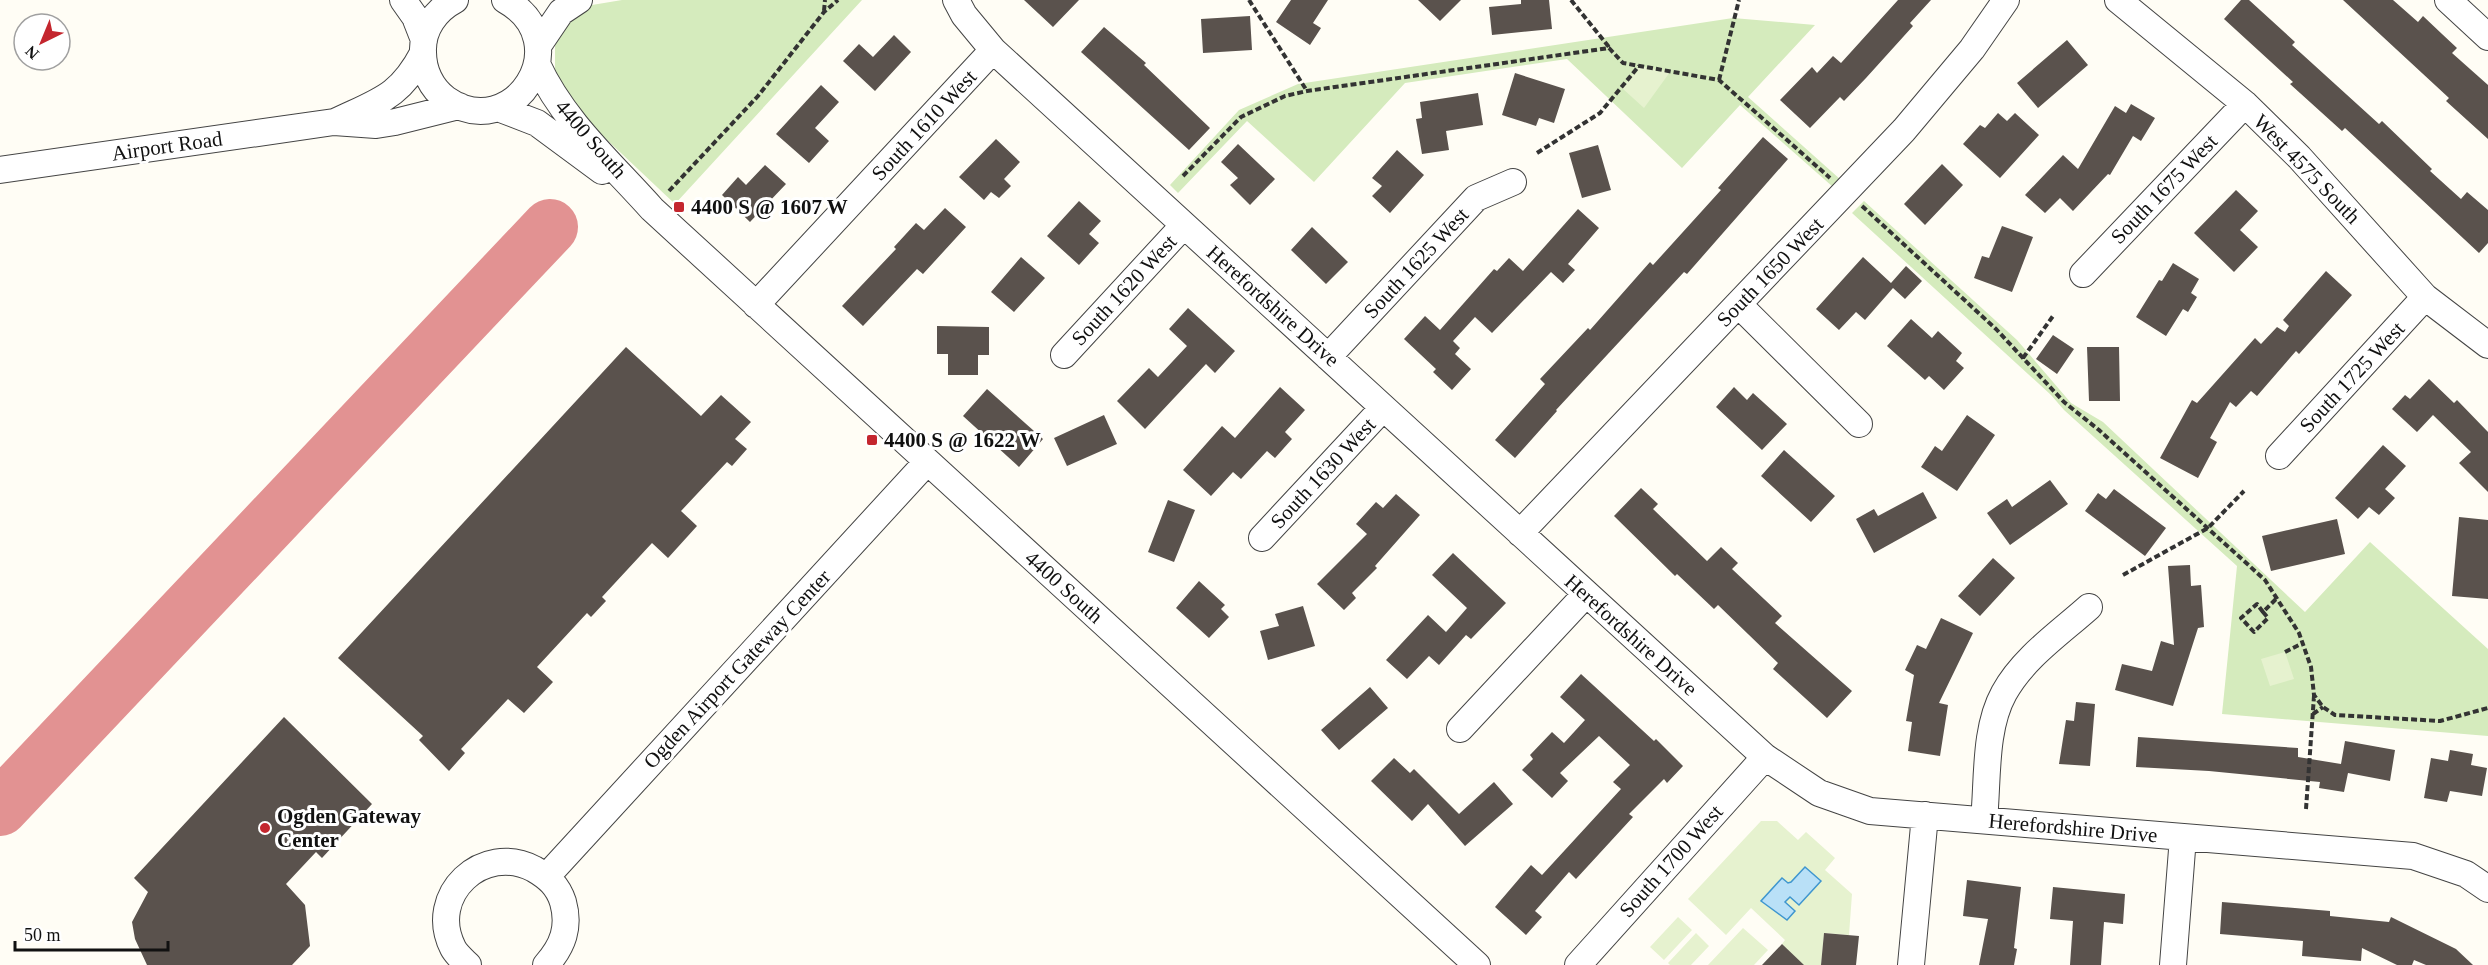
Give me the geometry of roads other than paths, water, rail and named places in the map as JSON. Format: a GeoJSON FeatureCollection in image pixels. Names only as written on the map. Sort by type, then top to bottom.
{"type":"FeatureCollection","features":[{"type":"Feature","properties":{"kind":"street"},"geometry":{"type":"LineString","coordinates":[[404,0],[415,17],[423,46],[427,75],[434,86],[442,96],[459,106],[478,110],[498,108],[509,103],[524,91],[532,80],[538,55],[561,12],[579,0]]}},
{"type":"Feature","properties":{"kind":"street","name":"Airport Road"},"geometry":{"type":"LineString","coordinates":[[334,122],[394,93],[407,79],[436,15],[455,0]]}},
{"type":"Feature","properties":{"kind":"street","name":"4400 South"},"geometry":{"type":"LineString","coordinates":[[505,0],[518,8],[534,29],[538,55],[547,86],[563,110],[661,200],[756,305],[1477,965]]}},
{"type":"Feature","properties":{"kind":"street","name":"Herefordshire Drive"},"geometry":{"type":"LineString","coordinates":[[956,0],[964,15],[993,50],[1765,757],[1819,793],[1870,811],[2413,856],[2466,874],[2488,889]]}},
{"type":"Feature","properties":{"kind":"street","name":"South 1650 West"},"geometry":{"type":"LineString","coordinates":[[1520,533],[1904,130],[1972,49],[2006,0]]}},
{"type":"Feature","properties":{"kind":"street","name":"West 4575 South"},"geometry":{"type":"LineString","coordinates":[[2118,0],[2245,105],[2299,157],[2425,297],[2488,345]]}},
{"type":"Feature","properties":{"kind":"street"},"geometry":{"type":"LineString","coordinates":[[2448,0],[2488,37]]}},
{"type":"Feature","properties":{"kind":"street","name":"South 1610 West"},"geometry":{"type":"LineString","coordinates":[[756,305],[993,50]]}},
{"type":"Feature","properties":{"kind":"street","name":"South 1675 West"},"geometry":{"type":"LineString","coordinates":[[2083,274],[2245,105]]}},
{"type":"Feature","properties":{"kind":"street","name":"Airport Road"},"geometry":{"type":"LineString","coordinates":[[0,170],[334,122],[376,124],[395,122],[459,106]]}},
{"type":"Feature","properties":{"kind":"street","name":"4400 South"},"geometry":{"type":"LineString","coordinates":[[498,108],[537,123],[661,200]]}},
{"type":"Feature","properties":{"kind":"street","name":"South 1625 West"},"geometry":{"type":"LineString","coordinates":[[1328,357],[1476,198],[1512,182]]}},
{"type":"Feature","properties":{"kind":"street","name":"South 1620 West"},"geometry":{"type":"LineString","coordinates":[[1064,355],[1184,225]]}},
{"type":"Feature","properties":{"kind":"street","name":"South 1725 West"},"geometry":{"type":"LineString","coordinates":[[2279,456],[2425,297]]}},
{"type":"Feature","properties":{"kind":"street"},"geometry":{"type":"LineString","coordinates":[[1739,305],[1859,424]]}},
{"type":"Feature","properties":{"kind":"street","name":"South 1630 West"},"geometry":{"type":"LineString","coordinates":[[1262,538],[1383,408]]}},
{"type":"Feature","properties":{"kind":"street","name":"Ogden Airport Gateway Center"},"geometry":{"type":"LineString","coordinates":[[547,876],[927,462]]}},
{"type":"Feature","properties":{"kind":"street"},"geometry":{"type":"LineString","coordinates":[[1460,729],[1587,594]]}},
{"type":"Feature","properties":{"kind":"street"},"geometry":{"type":"LineString","coordinates":[[1984,820],[1992,728],[2004,693],[2024,665],[2089,607]]}},
{"type":"Feature","properties":{"kind":"street","name":"South 1700 West"},"geometry":{"type":"LineString","coordinates":[[1585,963],[1765,757]]}},
{"type":"Feature","properties":{"kind":"street"},"geometry":{"type":"LineString","coordinates":[[1911,965],[1925,815]]}},
{"type":"Feature","properties":{"kind":"street"},"geometry":{"type":"LineString","coordinates":[[2173,965],[2183,837]]}},
{"type":"Feature","properties":{"kind":"street"},"geometry":{"type":"LineString","coordinates":[[468,965],[453,949],[446,925],[448,904],[458,885],[473,870],[499,861],[520,862],[547,876],[560,894],[566,914],[565,932],[558,951],[546,965]]}},
{"type":"Feature","properties":{"kind":"water"},"geometry":{"type":"Polygon","coordinates":[[[1805,867],[1821,881],[1799,905],[1790,897],[1785,902],[1795,911],[1787,920],[1761,901],[1782,878],[1788,883],[1791,882],[1805,867]]]}},
{"type":"Feature","properties":{"kind":"place","name":"4400 S @ 1607 W"},"geometry":{"type":"Point","coordinates":[679,207]}},
{"type":"Feature","properties":{"kind":"place","name":"4400 S @ 1622 W"},"geometry":{"type":"Point","coordinates":[872,440]}},
{"type":"Feature","properties":{"kind":"place","name":"Ogden Gateway Center"},"geometry":{"type":"Point","coordinates":[265,828]}}]}
